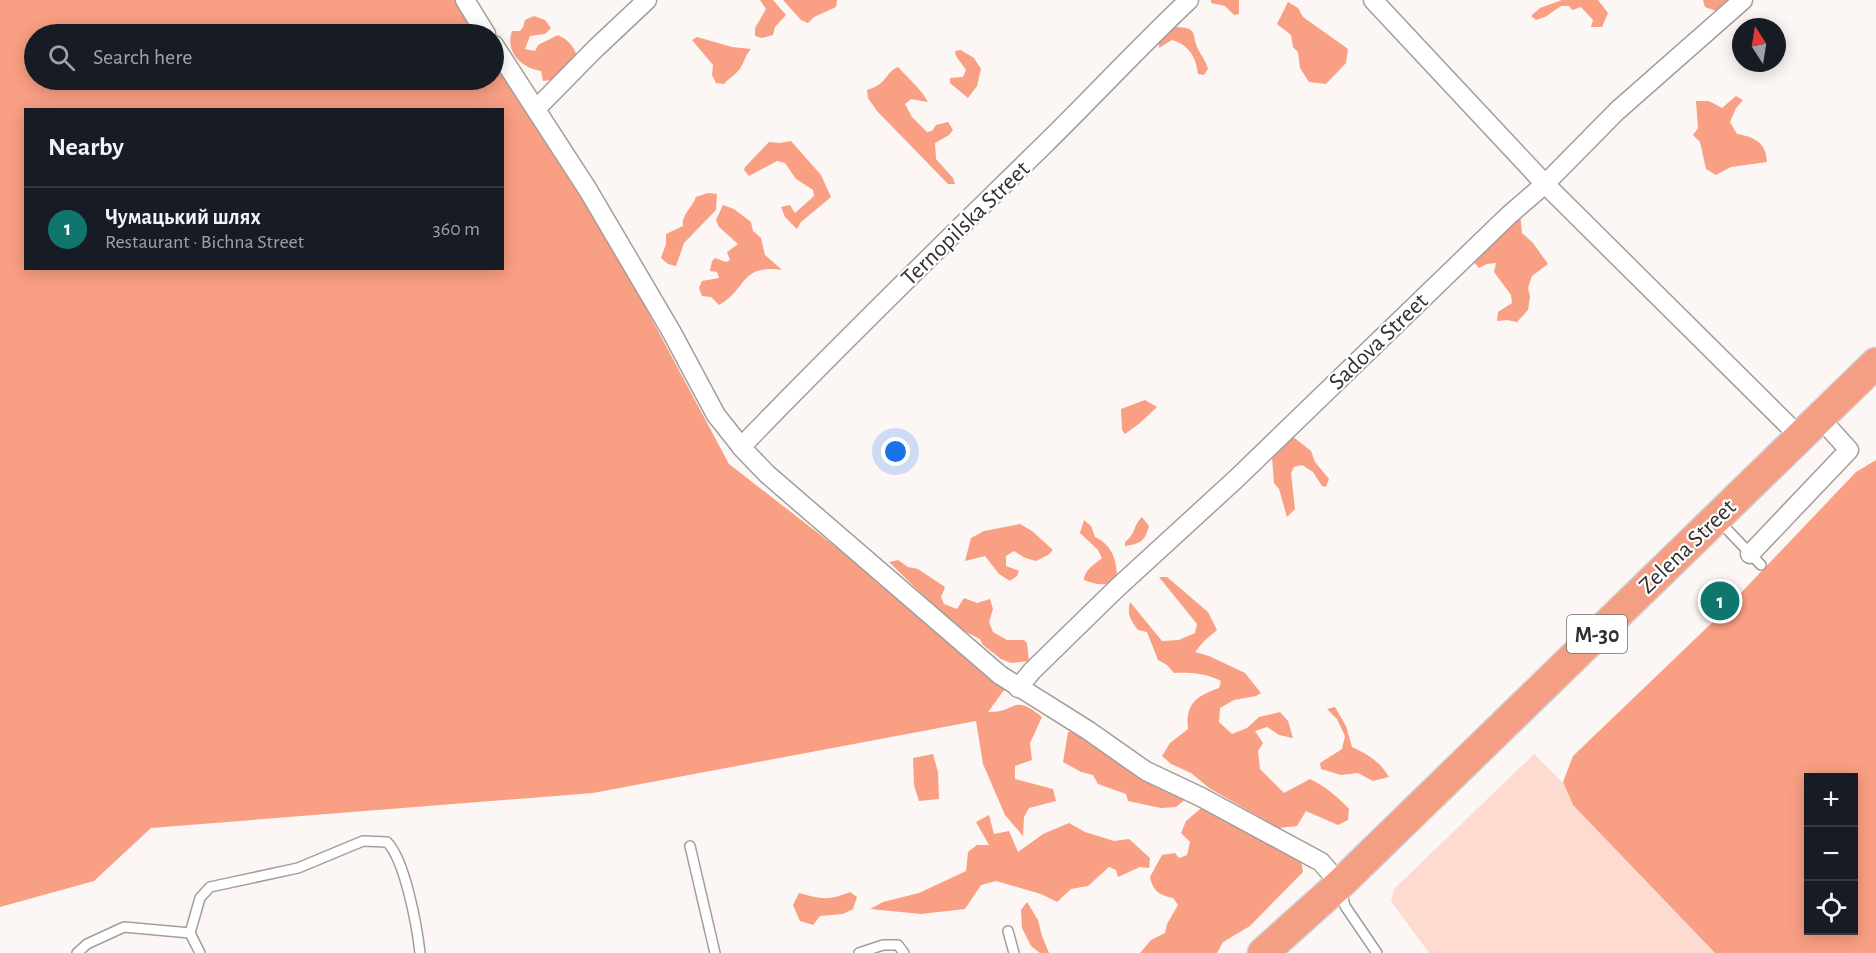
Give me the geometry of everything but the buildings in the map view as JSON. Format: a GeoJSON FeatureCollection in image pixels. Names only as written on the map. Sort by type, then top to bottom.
{"type":"FeatureCollection","features":[{"type":"Feature","properties":{"kind":"highway","name":"Zelena Street"},"geometry":{"type":"LineString","coordinates":[[1263,953],[1340,884],[1876,363]]}},
{"type":"Feature","properties":{"kind":"street"},"geometry":{"type":"LineString","coordinates":[[465,0],[480,24]]}},
{"type":"Feature","properties":{"kind":"street"},"geometry":{"type":"LineString","coordinates":[[536,109],[647,0]]}},
{"type":"Feature","properties":{"kind":"street","name":"Ternopilska Street"},"geometry":{"type":"LineString","coordinates":[[741,447],[827,357],[1189,0]]}},
{"type":"Feature","properties":{"kind":"street"},"geometry":{"type":"LineString","coordinates":[[1373,0],[1545,184],[1810,427],[1849,450],[1755,559]]}},
{"type":"Feature","properties":{"kind":"street","name":"Sadova Street"},"geometry":{"type":"LineString","coordinates":[[1018,688],[1032,670],[1117,588],[1236,479],[1508,216],[1545,184],[1617,111],[1743,0]]}},
{"type":"Feature","properties":{"kind":"street"},"geometry":{"type":"LineString","coordinates":[[504,60],[594,200],[671,331],[716,415],[741,447],[767,474],[1018,688],[1089,731],[1146,771],[1201,797],[1321,862],[1340,884]]}},
{"type":"Feature","properties":{"kind":"lane"},"geometry":{"type":"LineString","coordinates":[[1716,518],[1755,559]]}},
{"type":"Feature","properties":{"kind":"lane"},"geometry":{"type":"LineString","coordinates":[[200,953],[190,933],[200,898],[210,887],[298,868],[363,842],[387,842],[394,849],[406,886],[420,953]]}},
{"type":"Feature","properties":{"kind":"lane"},"geometry":{"type":"LineString","coordinates":[[690,846],[715,953]]}},
{"type":"Feature","properties":{"kind":"lane"},"geometry":{"type":"LineString","coordinates":[[1340,884],[1345,906],[1377,953]]}},
{"type":"Feature","properties":{"kind":"lane"},"geometry":{"type":"LineString","coordinates":[[77,953],[87,944],[124,927],[190,933]]}},
{"type":"Feature","properties":{"kind":"lane"},"geometry":{"type":"LineString","coordinates":[[1008,931],[1014,953]]}},
{"type":"Feature","properties":{"kind":"lane"},"geometry":{"type":"LineString","coordinates":[[859,953],[883,945],[898,945],[904,953]]}},
{"type":"Feature","properties":{"kind":"shaded area"},"geometry":{"type":"Polygon","coordinates":[[[0,0],[456,0],[472,24],[24,24],[24,90],[504,90],[504,71],[585,194],[729,464],[1010,682],[988,712],[1019,705],[1025,706],[1042,717],[1030,743],[1032,760],[1015,766],[1015,779],[1053,789],[1056,801],[1029,808],[1024,817],[1023,836],[1005,815],[983,764],[976,721],[593,793],[151,828],[94,881],[0,907],[0,0]]]}},
{"type":"Feature","properties":{"kind":"shaded area"},"geometry":{"type":"Polygon","coordinates":[[[760,0],[773,0],[786,15],[775,27],[773,35],[762,38],[755,36],[755,28],[766,9],[760,0]]]}},
{"type":"Feature","properties":{"kind":"shaded area"},"geometry":{"type":"Polygon","coordinates":[[[783,0],[837,1],[836,7],[814,17],[808,23],[801,20],[783,0]]]}},
{"type":"Feature","properties":{"kind":"shaded area"},"geometry":{"type":"Polygon","coordinates":[[[1211,0],[1239,0],[1239,14],[1234,15],[1225,6],[1211,3],[1211,0]]]}},
{"type":"Feature","properties":{"kind":"shaded area"},"geometry":{"type":"Polygon","coordinates":[[[1562,0],[1598,0],[1608,13],[1602,27],[1591,27],[1593,20],[1581,7],[1572,10],[1569,6],[1561,6],[1536,20],[1531,16],[1540,8],[1562,0]]]}},
{"type":"Feature","properties":{"kind":"shaded area"},"geometry":{"type":"Polygon","coordinates":[[[1703,0],[1728,0],[1719,12],[1705,7],[1703,0]]]}},
{"type":"Feature","properties":{"kind":"shaded area"},"geometry":{"type":"Polygon","coordinates":[[[1288,2],[1298,8],[1303,17],[1348,49],[1346,63],[1326,84],[1309,82],[1300,68],[1298,52],[1293,47],[1291,35],[1277,24],[1288,2]]]}},
{"type":"Feature","properties":{"kind":"shaded area"},"geometry":{"type":"Polygon","coordinates":[[[534,16],[545,20],[551,28],[545,34],[530,36],[525,49],[535,51],[538,45],[558,35],[570,43],[577,56],[551,80],[543,81],[541,71],[521,63],[511,46],[512,31],[520,31],[525,20],[534,16]]]}},
{"type":"Feature","properties":{"kind":"shaded area"},"geometry":{"type":"Polygon","coordinates":[[[1173,27],[1188,28],[1193,33],[1196,45],[1208,69],[1204,75],[1198,74],[1193,57],[1187,48],[1178,42],[1172,40],[1159,48],[1159,40],[1173,27]]]}},
{"type":"Feature","properties":{"kind":"shaded area"},"geometry":{"type":"Polygon","coordinates":[[[697,37],[732,47],[751,49],[737,72],[724,84],[716,83],[712,75],[713,65],[692,40],[697,37]]]}},
{"type":"Feature","properties":{"kind":"shaded area"},"geometry":{"type":"Polygon","coordinates":[[[961,50],[974,58],[981,69],[977,86],[968,98],[950,83],[950,78],[963,77],[966,70],[956,56],[955,51],[961,50]]]}},
{"type":"Feature","properties":{"kind":"shaded area"},"geometry":{"type":"Polygon","coordinates":[[[898,67],[928,102],[911,99],[905,104],[912,117],[927,132],[932,131],[936,125],[948,122],[953,130],[935,143],[936,159],[953,178],[955,184],[948,184],[877,111],[868,98],[867,90],[879,85],[898,67]]]}},
{"type":"Feature","properties":{"kind":"shaded area"},"geometry":{"type":"Polygon","coordinates":[[[1736,96],[1743,100],[1736,108],[1730,122],[1737,134],[1754,139],[1762,145],[1767,162],[1731,167],[1716,175],[1706,169],[1700,142],[1693,135],[1698,128],[1696,101],[1709,101],[1722,108],[1736,96]]]}},
{"type":"Feature","properties":{"kind":"shaded area"},"geometry":{"type":"Polygon","coordinates":[[[791,141],[821,175],[831,197],[801,222],[797,229],[785,217],[781,207],[790,205],[795,213],[814,196],[813,190],[796,179],[785,163],[777,161],[749,176],[744,170],[769,142],[791,141]]]}},
{"type":"Feature","properties":{"kind":"shaded area"},"geometry":{"type":"Polygon","coordinates":[[[708,193],[717,194],[716,210],[684,243],[676,266],[668,264],[661,258],[666,244],[666,234],[683,226],[685,215],[696,197],[708,193]]]}},
{"type":"Feature","properties":{"kind":"shaded area"},"geometry":{"type":"Polygon","coordinates":[[[723,205],[734,209],[751,222],[753,231],[761,238],[765,255],[782,270],[768,269],[751,274],[728,299],[719,305],[711,297],[702,296],[699,288],[702,281],[719,278],[717,272],[710,271],[712,261],[715,258],[726,262],[730,260],[727,252],[738,244],[719,227],[716,220],[723,205]]]}},
{"type":"Feature","properties":{"kind":"shaded area"},"geometry":{"type":"Polygon","coordinates":[[[1520,214],[1522,233],[1533,243],[1548,264],[1532,276],[1528,288],[1530,297],[1528,310],[1517,322],[1497,321],[1498,312],[1512,303],[1511,295],[1494,272],[1496,263],[1479,268],[1472,260],[1520,214]]]}},
{"type":"Feature","properties":{"kind":"shaded area"},"geometry":{"type":"Polygon","coordinates":[[[1145,400],[1157,407],[1125,434],[1122,430],[1121,409],[1145,400]]]}},
{"type":"Feature","properties":{"kind":"shaded area"},"geometry":{"type":"Polygon","coordinates":[[[1291,435],[1311,451],[1315,462],[1329,479],[1326,487],[1322,486],[1313,472],[1302,465],[1294,467],[1291,473],[1295,509],[1287,517],[1279,489],[1274,483],[1272,457],[1291,435]]]}},
{"type":"Feature","properties":{"kind":"shaded area"},"geometry":{"type":"Polygon","coordinates":[[[1876,460],[1876,953],[1715,953],[1573,805],[1563,782],[1573,756],[1718,617],[1856,472],[1876,460]]]}},
{"type":"Feature","properties":{"kind":"shaded area"},"geometry":{"type":"Polygon","coordinates":[[[1142,517],[1149,526],[1146,535],[1138,543],[1125,546],[1125,542],[1142,517]]]}},
{"type":"Feature","properties":{"kind":"shaded area"},"geometry":{"type":"Polygon","coordinates":[[[1084,520],[1091,526],[1095,537],[1106,544],[1112,554],[1117,578],[1109,583],[1098,584],[1084,580],[1088,570],[1102,558],[1098,550],[1080,533],[1084,520]]]}},
{"type":"Feature","properties":{"kind":"shaded area"},"geometry":{"type":"Polygon","coordinates":[[[1020,524],[1032,531],[1053,550],[1036,561],[1025,558],[1014,551],[1006,556],[1006,566],[1019,571],[1017,576],[1010,581],[999,574],[985,556],[965,561],[971,538],[984,531],[1020,524]]]}},
{"type":"Feature","properties":{"kind":"shaded area"},"geometry":{"type":"Polygon","coordinates":[[[898,560],[908,567],[918,569],[945,587],[941,597],[944,604],[957,609],[964,598],[977,603],[990,599],[993,609],[989,622],[993,632],[1007,640],[1024,640],[1027,643],[1029,661],[1011,663],[1001,659],[983,645],[980,639],[966,632],[955,630],[889,562],[898,560]]]}},
{"type":"Feature","properties":{"kind":"shaded area"},"geometry":{"type":"Polygon","coordinates":[[[1159,577],[1167,577],[1208,612],[1217,630],[1195,652],[1245,673],[1261,693],[1234,700],[1220,708],[1219,722],[1232,734],[1247,728],[1259,717],[1280,712],[1288,721],[1293,738],[1279,735],[1267,727],[1255,731],[1263,743],[1258,751],[1260,769],[1284,793],[1310,779],[1316,782],[1349,809],[1348,820],[1338,825],[1306,811],[1297,826],[1279,828],[1209,788],[1191,773],[1171,764],[1162,756],[1170,743],[1188,729],[1188,713],[1194,702],[1204,694],[1219,688],[1221,681],[1198,674],[1174,673],[1158,660],[1147,632],[1138,630],[1133,623],[1129,614],[1130,602],[1162,641],[1179,640],[1195,633],[1197,624],[1159,577]]]}},
{"type":"Feature","properties":{"kind":"shaded area"},"geometry":{"type":"Polygon","coordinates":[[[1335,707],[1346,726],[1352,747],[1373,759],[1389,777],[1373,781],[1358,773],[1341,775],[1321,769],[1320,763],[1342,749],[1345,736],[1337,719],[1327,709],[1335,707]]]}},
{"type":"Feature","properties":{"kind":"shaded area"},"geometry":{"type":"Polygon","coordinates":[[[1068,732],[1080,732],[1187,798],[1176,807],[1161,808],[1128,801],[1126,794],[1098,784],[1093,775],[1081,772],[1063,762],[1068,732]]]}},
{"type":"Feature","properties":{"kind":"shaded area"},"geometry":{"type":"Polygon","coordinates":[[[933,754],[938,772],[939,799],[919,801],[914,785],[913,758],[933,754]]]}},
{"type":"Feature","properties":{"kind":"shaded area"},"geometry":{"type":"Polygon","coordinates":[[[1534,754],[1563,783],[1573,805],[1715,953],[1429,953],[1391,901],[1394,889],[1534,754]]]}},
{"type":"Feature","properties":{"kind":"shaded area"},"geometry":{"type":"Polygon","coordinates":[[[1205,805],[1300,853],[1303,872],[1250,926],[1223,942],[1217,953],[1140,953],[1151,940],[1165,933],[1167,924],[1178,905],[1173,898],[1157,892],[1150,877],[1162,855],[1175,853],[1179,858],[1187,855],[1190,842],[1181,833],[1186,821],[1205,805]]]}},
{"type":"Feature","properties":{"kind":"shaded area"},"geometry":{"type":"Polygon","coordinates":[[[989,815],[994,834],[1009,831],[1018,852],[1043,834],[1069,823],[1085,832],[1114,841],[1129,839],[1150,858],[1149,868],[1140,867],[1118,877],[1116,870],[1109,867],[1088,886],[1071,889],[1057,902],[1041,894],[996,881],[981,885],[965,909],[921,914],[870,909],[883,902],[919,893],[966,871],[968,852],[977,845],[989,845],[976,822],[989,815]]]}},
{"type":"Feature","properties":{"kind":"shaded area"},"geometry":{"type":"Polygon","coordinates":[[[850,892],[857,897],[853,909],[843,914],[820,916],[813,925],[800,921],[793,905],[799,893],[824,898],[850,892]]]}},
{"type":"Feature","properties":{"kind":"shaded area"},"geometry":{"type":"Polygon","coordinates":[[[1027,902],[1038,920],[1049,953],[1040,953],[1031,946],[1022,928],[1021,910],[1027,902]]]}},
{"type":"Feature","properties":{"kind":"place","name":"Чумацький шлях"},"geometry":{"type":"Point","coordinates":[1720,601]}}]}
